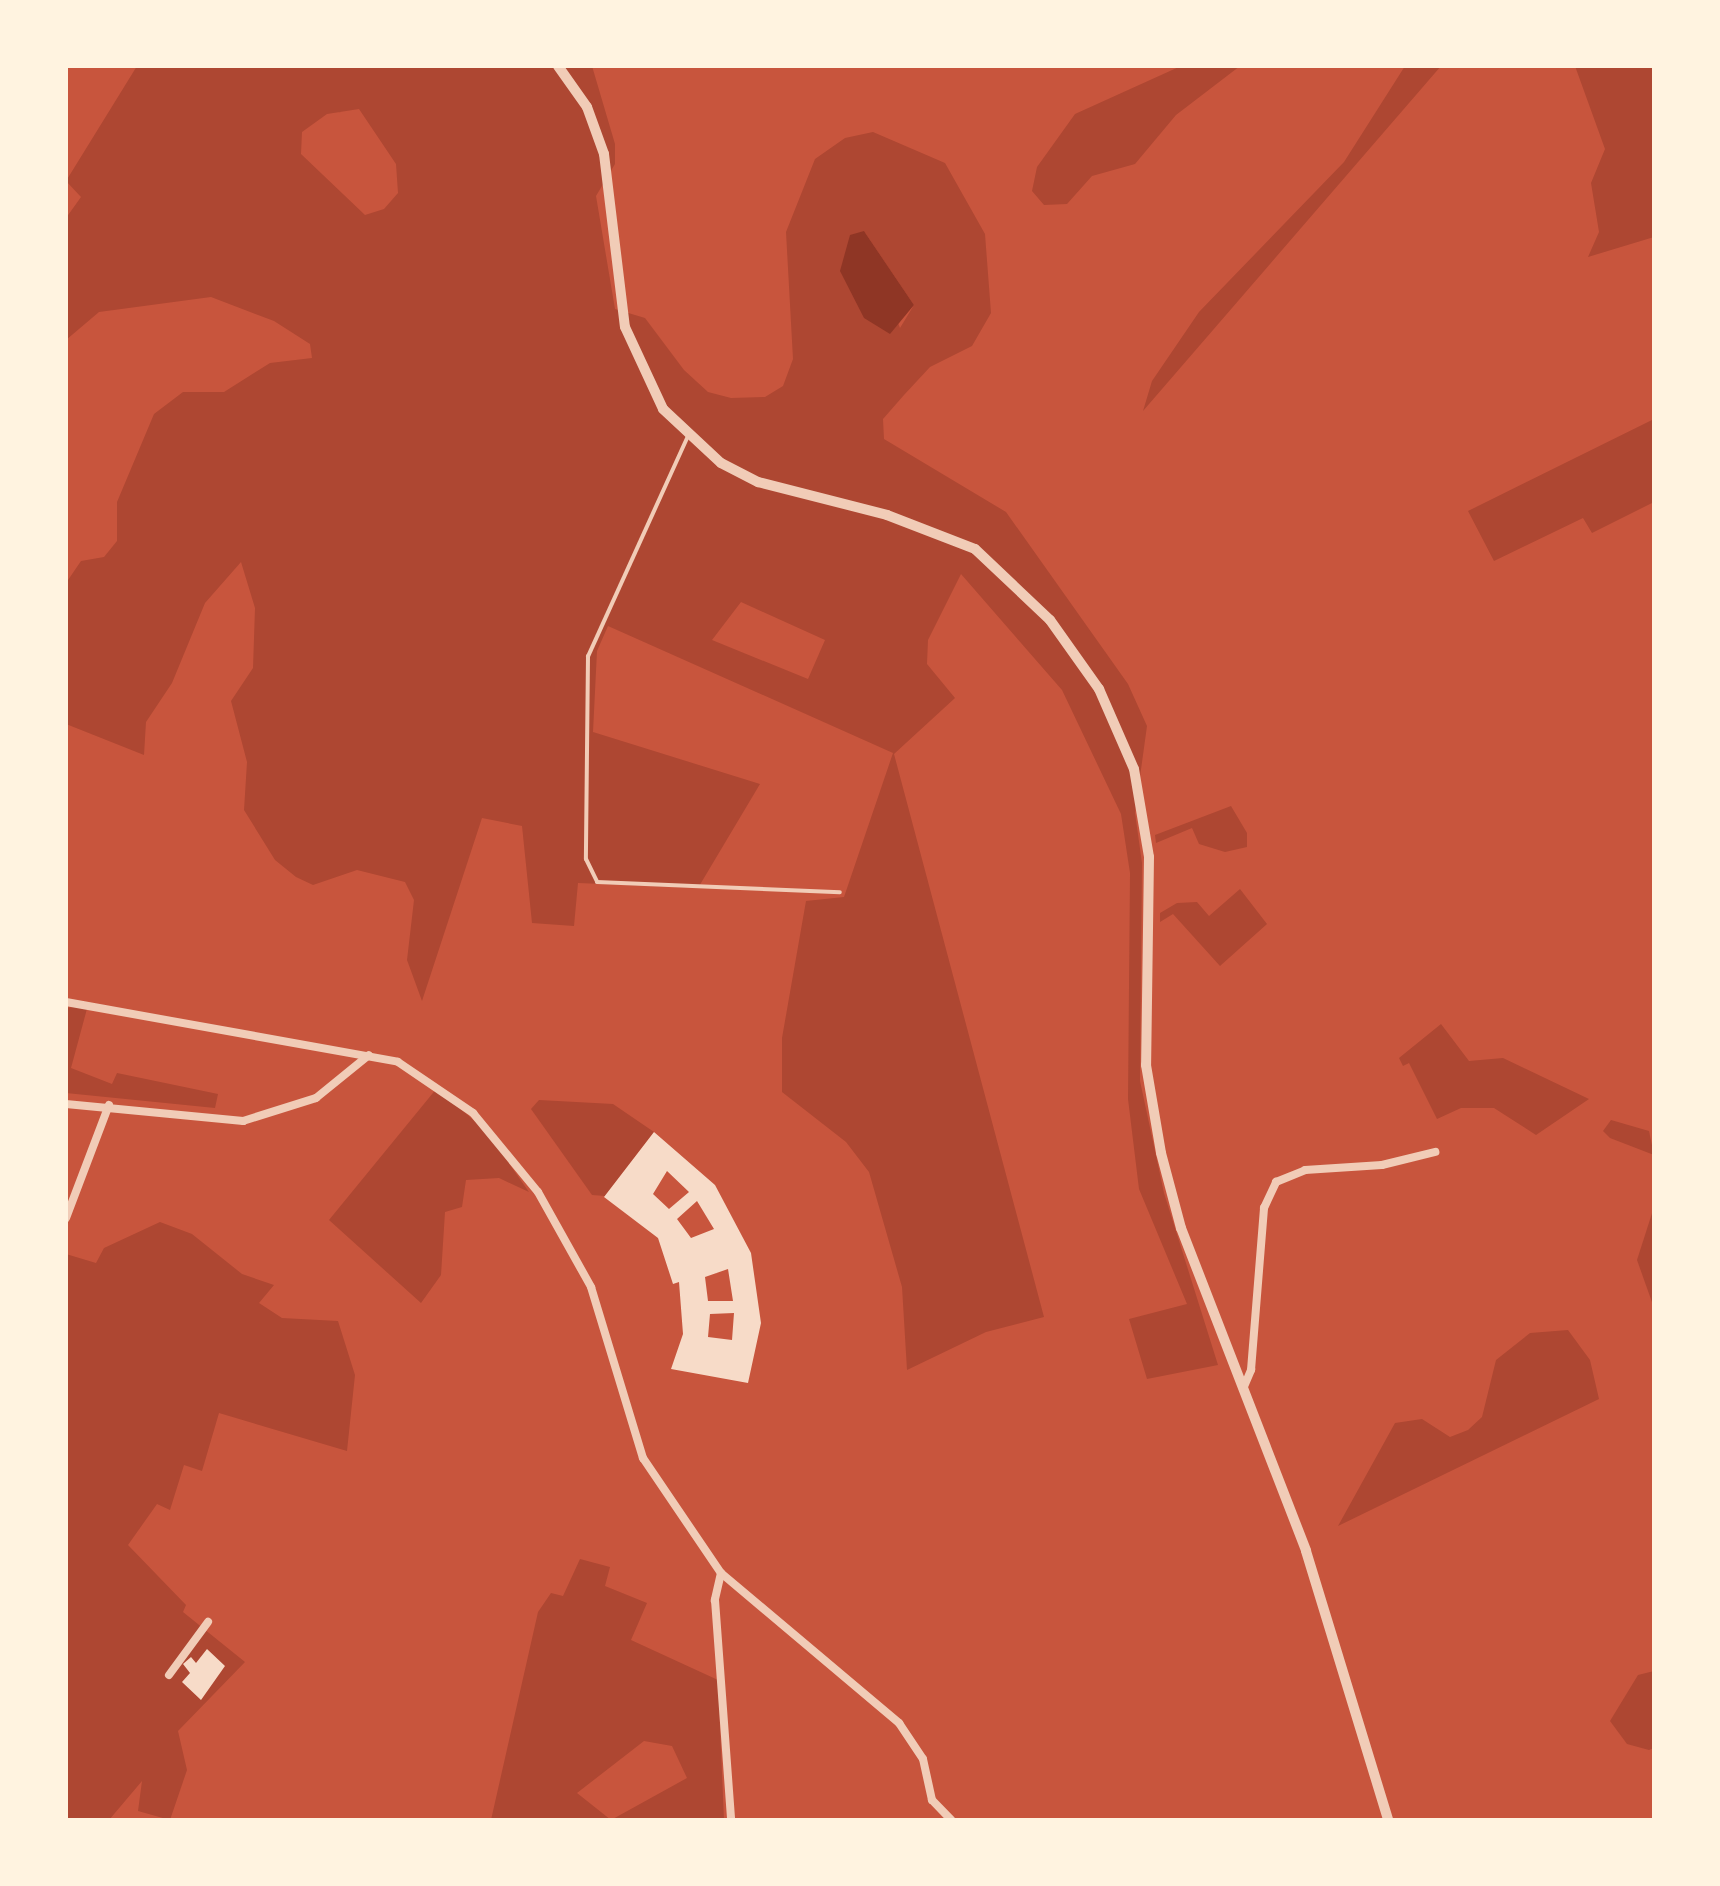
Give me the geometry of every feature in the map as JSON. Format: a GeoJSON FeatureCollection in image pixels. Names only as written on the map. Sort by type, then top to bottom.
{"type":"FeatureCollection","features":[{"type":"Feature","properties":{"kind":"street"},"geometry":{"type":"LineString","coordinates":[[558,66],[587,107],[604,154],[616,279],[640,372],[688,436],[758,482],[887,515],[975,549],[1050,620],[1099,689],[1134,769],[1149,857],[1146,1065],[1161,1153],[1181,1228],[1316,1578],[1388,1820]]}},
{"type":"Feature","properties":{"kind":"street"},"geometry":{"type":"LineString","coordinates":[[66,1002],[369,1055],[446,1088],[502,1143],[538,1192],[608,1327],[643,1458],[721,1573],[899,1723],[923,1759],[932,1800],[951,1820]]}},
{"type":"Feature","properties":{"kind":"street"},"geometry":{"type":"LineString","coordinates":[[66,1104],[109,1105],[243,1121],[316,1098],[369,1055]]}},
{"type":"Feature","properties":{"kind":"street"},"geometry":{"type":"LineString","coordinates":[[66,1218],[109,1105]]}},
{"type":"Feature","properties":{"kind":"street"},"geometry":{"type":"LineString","coordinates":[[1242,1390],[1251,1370],[1264,1208],[1276,1182],[1305,1170],[1382,1165],[1435,1152]]}},
{"type":"Feature","properties":{"kind":"street"},"geometry":{"type":"LineString","coordinates":[[721,1573],[715,1600],[731,1820]]}},
{"type":"Feature","properties":{"kind":"street"},"geometry":{"type":"LineString","coordinates":[[169,1675],[208,1622]]}},
{"type":"Feature","properties":{"kind":"lane"},"geometry":{"type":"LineString","coordinates":[[688,436],[588,656],[586,859],[597,882],[840,892]]}},
{"type":"Feature","properties":{"kind":"shaded area"},"geometry":{"type":"Polygon","coordinates":[[[137,66],[592,66],[615,144],[615,164],[596,196],[615,309],[645,318],[684,370],[708,392],[731,398],[765,397],[783,386],[793,359],[786,232],[815,159],[845,138],[873,132],[945,163],[985,234],[991,313],[972,346],[930,367],[883,419],[884,439],[1006,512],[1128,684],[1147,726],[1135,813],[1142,863],[1140,1081],[1164,1193],[1218,1365],[1147,1379],[1129,1319],[1187,1304],[1139,1189],[1128,1099],[1130,873],[1121,814],[1062,690],[961,574],[928,640],[927,664],[955,698],[894,754],[1044,1317],[986,1332],[907,1370],[902,1287],[869,1172],[846,1142],[782,1092],[782,1038],[806,901],[844,897],[893,753],[608,626],[597,651],[593,732],[760,784],[698,888],[578,883],[574,926],[532,923],[522,826],[482,818],[422,1001],[407,960],[414,900],[405,882],[357,870],[313,885],[296,877],[275,860],[244,810],[247,762],[231,701],[253,668],[255,608],[241,562],[205,603],[172,683],[146,722],[144,755],[66,724],[66,583],[81,561],[104,557],[117,541],[117,502],[154,414],[183,392],[224,392],[270,363],[312,358],[310,344],[274,321],[211,297],[99,312],[66,340],[66,218],[81,197],[66,181],[137,66]],[[359,109],[327,114],[302,132],[301,154],[365,215],[384,209],[398,193],[396,164],[359,109]],[[864,231],[900,328],[914,305],[864,231]],[[741,602],[712,640],[808,679],[825,640],[741,602]]]}},
{"type":"Feature","properties":{"kind":"shaded area"},"geometry":{"type":"Polygon","coordinates":[[[1181,66],[1240,66],[1176,115],[1135,164],[1092,176],[1067,204],[1044,205],[1032,191],[1037,167],[1075,114],[1181,66]]]}},
{"type":"Feature","properties":{"kind":"shaded area"},"geometry":{"type":"Polygon","coordinates":[[[1405,66],[1441,66],[1143,411],[1152,381],[1199,312],[1344,162],[1405,66]]]}},
{"type":"Feature","properties":{"kind":"shaded area"},"geometry":{"type":"Polygon","coordinates":[[[1575,66],[1654,66],[1654,237],[1588,257],[1599,232],[1591,183],[1605,149],[1575,66]]]}},
{"type":"Feature","properties":{"kind":"shaded area"},"geometry":{"type":"Polygon","coordinates":[[[864,231],[914,305],[890,334],[864,318],[840,271],[850,235],[864,231]]]}},
{"type":"Feature","properties":{"kind":"shaded area"},"geometry":{"type":"Polygon","coordinates":[[[1654,419],[1654,502],[1592,533],[1583,518],[1494,561],[1468,511],[1654,419]]]}},
{"type":"Feature","properties":{"kind":"shaded area"},"geometry":{"type":"Polygon","coordinates":[[[1231,806],[1247,833],[1247,847],[1225,852],[1199,844],[1192,828],[1156,843],[1155,835],[1231,806]]]}},
{"type":"Feature","properties":{"kind":"shaded area"},"geometry":{"type":"Polygon","coordinates":[[[1240,889],[1267,924],[1220,966],[1173,914],[1160,922],[1160,913],[1177,903],[1197,902],[1209,916],[1240,889]]]}},
{"type":"Feature","properties":{"kind":"shaded area"},"geometry":{"type":"Polygon","coordinates":[[[88,1005],[71,1068],[112,1084],[117,1073],[218,1094],[215,1108],[66,1093],[66,1008],[88,1005]]]}},
{"type":"Feature","properties":{"kind":"shaded area"},"geometry":{"type":"Polygon","coordinates":[[[1441,1024],[1469,1061],[1503,1058],[1589,1099],[1536,1135],[1494,1108],[1461,1108],[1437,1119],[1409,1063],[1403,1066],[1399,1058],[1441,1024]]]}},
{"type":"Feature","properties":{"kind":"shaded area"},"geometry":{"type":"Polygon","coordinates":[[[437,1088],[487,1132],[529,1192],[499,1178],[466,1180],[462,1207],[445,1212],[441,1275],[421,1303],[329,1220],[437,1088]]]}},
{"type":"Feature","properties":{"kind":"shaded area"},"geometry":{"type":"Polygon","coordinates":[[[539,1100],[613,1104],[654,1132],[605,1196],[592,1195],[531,1109],[539,1100]]]}},
{"type":"Feature","properties":{"kind":"shaded area"},"geometry":{"type":"Polygon","coordinates":[[[1611,1120],[1649,1131],[1654,1155],[1610,1138],[1603,1131],[1611,1120]]]}},
{"type":"Feature","properties":{"kind":"shaded area"},"geometry":{"type":"Polygon","coordinates":[[[1654,1207],[1654,1304],[1653,1305],[1637,1260],[1654,1207]]]}},
{"type":"Feature","properties":{"kind":"shaded area"},"geometry":{"type":"Polygon","coordinates":[[[160,1222],[192,1234],[242,1274],[274,1285],[259,1303],[282,1318],[338,1321],[355,1375],[347,1451],[219,1413],[202,1471],[184,1465],[170,1510],[157,1504],[128,1545],[186,1605],[183,1612],[245,1662],[178,1731],[187,1770],[170,1820],[138,1811],[142,1781],[109,1820],[66,1820],[66,1254],[96,1263],[104,1248],[160,1222]]]}},
{"type":"Feature","properties":{"kind":"shaded area"},"geometry":{"type":"Polygon","coordinates":[[[1568,1330],[1590,1360],[1599,1399],[1338,1526],[1395,1423],[1422,1419],[1450,1437],[1468,1430],[1482,1417],[1496,1360],[1530,1333],[1568,1330]]]}},
{"type":"Feature","properties":{"kind":"shaded area"},"geometry":{"type":"Polygon","coordinates":[[[580,1559],[610,1567],[605,1586],[647,1603],[631,1640],[718,1680],[724,1820],[611,1820],[491,1820],[538,1612],[551,1593],[563,1596],[580,1559]],[[644,1741],[577,1793],[611,1820],[687,1778],[672,1746],[644,1741]]]}},
{"type":"Feature","properties":{"kind":"shaded area"},"geometry":{"type":"Polygon","coordinates":[[[1654,1671],[1654,1748],[1649,1750],[1627,1744],[1610,1721],[1638,1675],[1654,1671]]]}},
{"type":"Feature","properties":{"kind":"building"},"geometry":{"type":"Polygon","coordinates":[[[654,1132],[715,1185],[751,1253],[761,1323],[748,1383],[671,1369],[683,1334],[679,1282],[673,1284],[658,1238],[604,1197],[654,1132]],[[667,1171],[653,1194],[669,1209],[689,1192],[667,1171]],[[697,1201],[677,1219],[691,1238],[714,1229],[697,1201]],[[728,1269],[705,1277],[708,1301],[733,1301],[728,1269]],[[734,1313],[710,1314],[708,1337],[732,1340],[734,1313]]]}},
{"type":"Feature","properties":{"kind":"building"},"geometry":{"type":"Polygon","coordinates":[[[207,1649],[225,1666],[201,1700],[182,1682],[190,1673],[183,1664],[191,1657],[196,1663],[207,1649]]]}}]}
